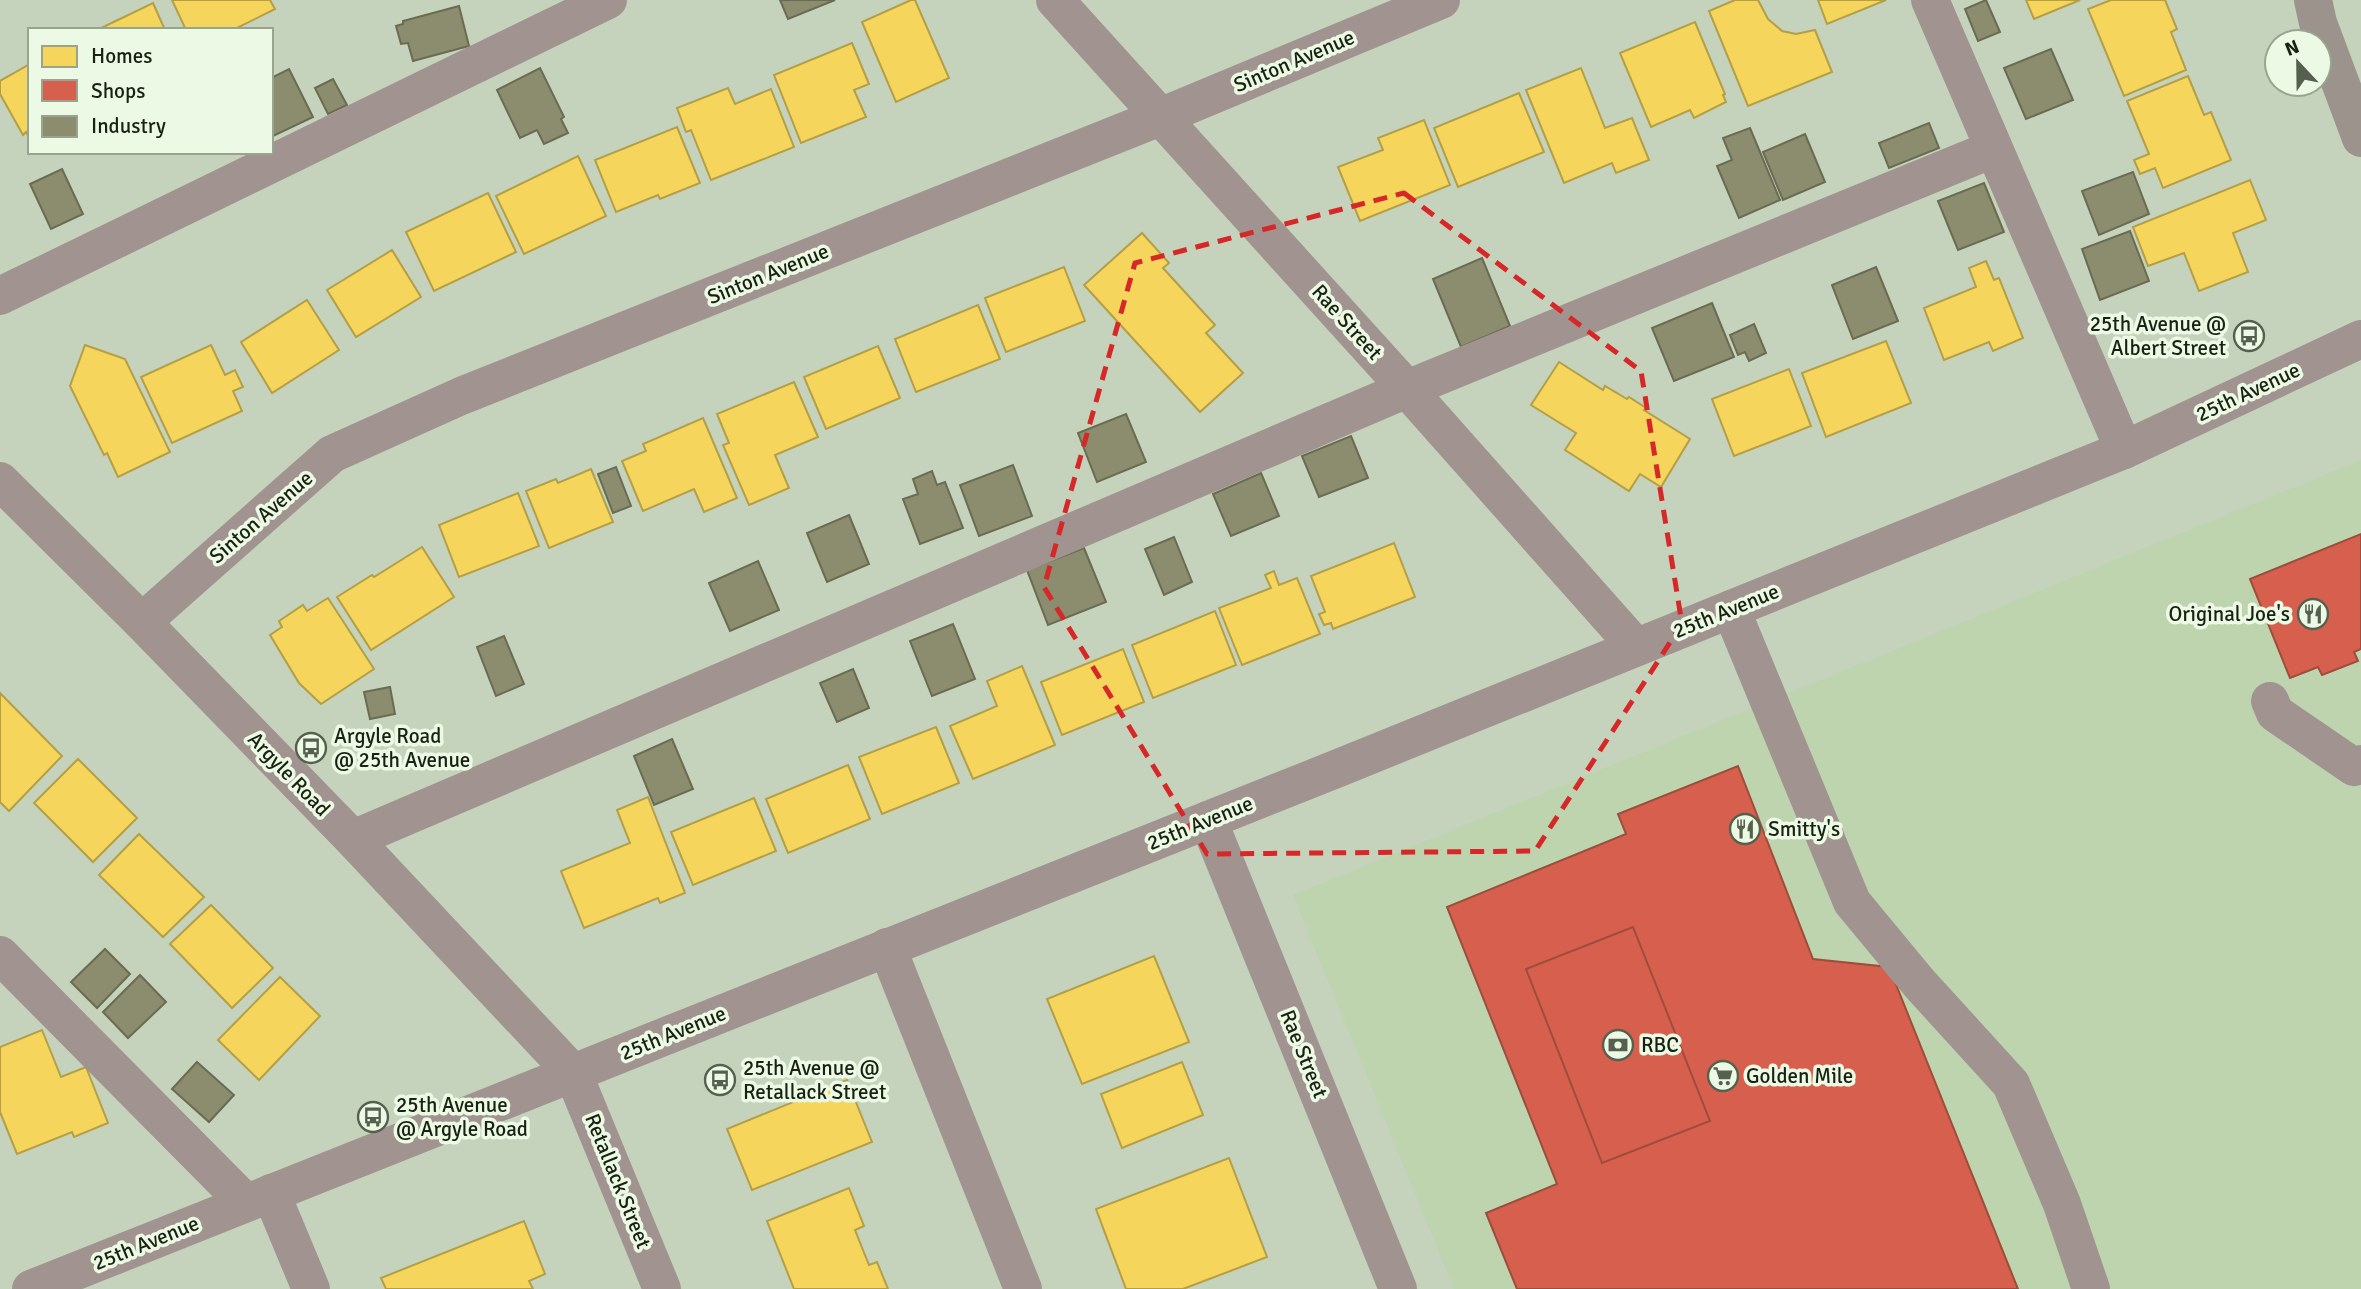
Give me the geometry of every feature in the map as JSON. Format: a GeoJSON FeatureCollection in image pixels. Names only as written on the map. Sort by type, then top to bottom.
{"type":"FeatureCollection","features":[{"type":"Feature","properties":{"kind":"main road"},"geometry":{"type":"LineString","coordinates":[[2313,0],[2318,23],[2361,138]]}},
{"type":"Feature","properties":{"kind":"street"},"geometry":{"type":"LineString","coordinates":[[0,296],[608,0]]}},
{"type":"Feature","properties":{"kind":"street","name":"Rae Street"},"geometry":{"type":"LineString","coordinates":[[1055,0],[1407,388],[1636,647]]}},
{"type":"Feature","properties":{"kind":"street","name":"Sinton Avenue"},"geometry":{"type":"LineString","coordinates":[[142,622],[332,454],[461,396],[1160,117],[1441,0]]}},
{"type":"Feature","properties":{"kind":"street"},"geometry":{"type":"LineString","coordinates":[[1930,0],[2124,450]]}},
{"type":"Feature","properties":{"kind":"street"},"geometry":{"type":"LineString","coordinates":[[353,839],[1407,388],[1993,149]]}},
{"type":"Feature","properties":{"kind":"street","name":"25th Avenue"},"geometry":{"type":"LineString","coordinates":[[31,1289],[1208,820],[2124,450],[2361,339]]}},
{"type":"Feature","properties":{"kind":"street","name":"Argyle Road"},"geometry":{"type":"LineString","coordinates":[[0,481],[142,622],[353,839],[573,1073]]}},
{"type":"Feature","properties":{"kind":"street"},"geometry":{"type":"LineString","coordinates":[[1731,609],[1852,902],[1919,983],[2011,1084],[2062,1204],[2091,1289]]}},
{"type":"Feature","properties":{"kind":"street"},"geometry":{"type":"LineString","coordinates":[[2270,701],[2275,713],[2359,771]]}},
{"type":"Feature","properties":{"kind":"street","name":"Rae Street"},"geometry":{"type":"LineString","coordinates":[[1208,820],[1398,1289]]}},
{"type":"Feature","properties":{"kind":"street"},"geometry":{"type":"LineString","coordinates":[[887,947],[1023,1289]]}},
{"type":"Feature","properties":{"kind":"street"},"geometry":{"type":"LineString","coordinates":[[0,955],[258,1198],[311,1289]]}},
{"type":"Feature","properties":{"kind":"street","name":"Retallack Street"},"geometry":{"type":"LineString","coordinates":[[573,1073],[662,1289]]}},
{"type":"Feature","properties":{"kind":"highlighted area"},"geometry":{"type":"Polygon","coordinates":[[[1404,193],[1641,371],[1682,624],[1535,851],[1207,854],[1044,587],[1135,263],[1404,193]]]}},
{"type":"Feature","properties":{"kind":"shaded area"},"geometry":{"type":"Polygon","coordinates":[[[2361,460],[2361,1289],[1454,1289],[1293,895],[2361,460]]]}},
{"type":"Feature","properties":{"kind":"building: Homes"},"geometry":{"type":"Polygon","coordinates":[[[172,0],[270,0],[275,9],[237,28],[185,28],[172,0]]]}},
{"type":"Feature","properties":{"kind":"building: Homes"},"geometry":{"type":"Polygon","coordinates":[[[915,0],[949,78],[896,102],[862,22],[915,0]]]}},
{"type":"Feature","properties":{"kind":"building: Homes"},"geometry":{"type":"Polygon","coordinates":[[[1735,0],[1758,0],[1768,19],[1782,31],[1796,34],[1815,30],[1832,72],[1748,106],[1709,11],[1735,0]]]}},
{"type":"Feature","properties":{"kind":"building: Homes"},"geometry":{"type":"Polygon","coordinates":[[[1818,0],[1886,0],[1827,24],[1818,0]]]}},
{"type":"Feature","properties":{"kind":"building: Homes"},"geometry":{"type":"Polygon","coordinates":[[[2026,0],[2080,0],[2034,19],[2026,0]]]}},
{"type":"Feature","properties":{"kind":"building: Homes"},"geometry":{"type":"Polygon","coordinates":[[[2111,0],[2165,0],[2177,29],[2171,32],[2186,70],[2124,96],[2088,9],[2111,0]]]}},
{"type":"Feature","properties":{"kind":"building: Homes"},"geometry":{"type":"Polygon","coordinates":[[[153,3],[164,28],[101,28],[153,3]]]}},
{"type":"Feature","properties":{"kind":"building: Homes"},"geometry":{"type":"Polygon","coordinates":[[[1695,22],[1726,102],[1694,118],[1690,110],[1651,127],[1620,53],[1695,22]]]}},
{"type":"Feature","properties":{"kind":"building: Homes"},"geometry":{"type":"Polygon","coordinates":[[[852,43],[869,84],[854,90],[866,117],[801,143],[774,75],[852,43]]]}},
{"type":"Feature","properties":{"kind":"building: Homes"},"geometry":{"type":"Polygon","coordinates":[[[28,65],[28,136],[26,132],[23,135],[0,94],[0,81],[28,65]]]}},
{"type":"Feature","properties":{"kind":"building: Homes"},"geometry":{"type":"Polygon","coordinates":[[[1581,68],[1605,128],[1632,118],[1649,160],[1616,173],[1612,163],[1564,183],[1526,90],[1581,68]]]}},
{"type":"Feature","properties":{"kind":"building: Homes"},"geometry":{"type":"Polygon","coordinates":[[[2188,76],[2204,115],[2211,112],[2231,160],[2163,188],[2155,168],[2140,174],[2134,160],[2149,154],[2127,101],[2188,76]]]}},
{"type":"Feature","properties":{"kind":"building: Homes"},"geometry":{"type":"Polygon","coordinates":[[[728,88],[735,104],[771,89],[794,147],[711,180],[691,130],[686,132],[677,108],[728,88]]]}},
{"type":"Feature","properties":{"kind":"building: Homes"},"geometry":{"type":"Polygon","coordinates":[[[1519,93],[1544,152],[1458,187],[1434,128],[1519,93]]]}},
{"type":"Feature","properties":{"kind":"building: Homes"},"geometry":{"type":"Polygon","coordinates":[[[1424,120],[1450,185],[1360,221],[1338,167],[1383,150],[1378,138],[1424,120]]]}},
{"type":"Feature","properties":{"kind":"building: Homes"},"geometry":{"type":"Polygon","coordinates":[[[677,127],[700,183],[660,199],[658,195],[616,212],[595,160],[677,127]]]}},
{"type":"Feature","properties":{"kind":"building: Homes"},"geometry":{"type":"Polygon","coordinates":[[[578,156],[606,216],[524,254],[496,196],[578,156]]]}},
{"type":"Feature","properties":{"kind":"building: Homes"},"geometry":{"type":"Polygon","coordinates":[[[2250,180],[2266,220],[2233,233],[2248,272],[2199,291],[2184,253],[2148,266],[2133,227],[2250,180]]]}},
{"type":"Feature","properties":{"kind":"building: Homes"},"geometry":{"type":"Polygon","coordinates":[[[488,193],[516,252],[434,291],[406,232],[488,193]]]}},
{"type":"Feature","properties":{"kind":"building: Homes"},"geometry":{"type":"Polygon","coordinates":[[[1142,233],[1169,263],[1163,268],[1215,325],[1206,333],[1243,373],[1200,412],[1084,285],[1142,233]]]}},
{"type":"Feature","properties":{"kind":"building: Homes"},"geometry":{"type":"Polygon","coordinates":[[[392,250],[421,297],[356,337],[327,290],[392,250]]]}},
{"type":"Feature","properties":{"kind":"building: Homes"},"geometry":{"type":"Polygon","coordinates":[[[1986,261],[1994,280],[1999,278],[2023,338],[1993,351],[1989,342],[1944,360],[1924,308],[1976,287],[1969,268],[1986,261]]]}},
{"type":"Feature","properties":{"kind":"building: Homes"},"geometry":{"type":"Polygon","coordinates":[[[1064,267],[1085,321],[1006,352],[985,298],[1064,267]]]}},
{"type":"Feature","properties":{"kind":"building: Homes"},"geometry":{"type":"Polygon","coordinates":[[[307,300],[339,350],[272,393],[241,342],[307,300]]]}},
{"type":"Feature","properties":{"kind":"building: Homes"},"geometry":{"type":"Polygon","coordinates":[[[978,305],[1000,359],[916,392],[895,339],[978,305]]]}},
{"type":"Feature","properties":{"kind":"building: Homes"},"geometry":{"type":"Polygon","coordinates":[[[1886,341],[1911,403],[1826,437],[1802,373],[1886,341]]]}},
{"type":"Feature","properties":{"kind":"building: Homes"},"geometry":{"type":"Polygon","coordinates":[[[85,345],[125,359],[170,452],[118,477],[107,453],[104,455],[70,386],[85,345]]]}},
{"type":"Feature","properties":{"kind":"building: Homes"},"geometry":{"type":"Polygon","coordinates":[[[211,345],[225,375],[235,370],[243,387],[233,391],[242,411],[172,443],[141,377],[211,345]]]}},
{"type":"Feature","properties":{"kind":"building: Homes"},"geometry":{"type":"Polygon","coordinates":[[[878,346],[900,398],[826,429],[804,377],[878,346]]]}},
{"type":"Feature","properties":{"kind":"building: Homes"},"geometry":{"type":"Polygon","coordinates":[[[1559,362],[1603,390],[1605,386],[1627,399],[1629,397],[1646,408],[1644,410],[1690,439],[1661,487],[1640,474],[1629,491],[1565,450],[1576,433],[1531,405],[1559,362]]]}},
{"type":"Feature","properties":{"kind":"building: Homes"},"geometry":{"type":"Polygon","coordinates":[[[1789,369],[1811,426],[1734,456],[1712,399],[1789,369]]]}},
{"type":"Feature","properties":{"kind":"building: Homes"},"geometry":{"type":"Polygon","coordinates":[[[794,382],[818,437],[775,455],[789,488],[749,505],[723,445],[729,443],[717,414],[794,382]]]}},
{"type":"Feature","properties":{"kind":"building: Homes"},"geometry":{"type":"Polygon","coordinates":[[[703,418],[737,498],[704,512],[694,489],[643,511],[622,461],[646,451],[643,444],[703,418]]]}},
{"type":"Feature","properties":{"kind":"building: Homes"},"geometry":{"type":"Polygon","coordinates":[[[591,469],[613,522],[549,548],[526,491],[556,479],[558,483],[591,469]]]}},
{"type":"Feature","properties":{"kind":"building: Homes"},"geometry":{"type":"Polygon","coordinates":[[[518,493],[539,546],[459,577],[439,525],[518,493]]]}},
{"type":"Feature","properties":{"kind":"building: Homes"},"geometry":{"type":"Polygon","coordinates":[[[1394,543],[1415,597],[1333,629],[1331,623],[1324,625],[1319,614],[1325,612],[1311,576],[1394,543]]]}},
{"type":"Feature","properties":{"kind":"building: Homes"},"geometry":{"type":"Polygon","coordinates":[[[422,547],[454,597],[371,650],[337,597],[422,547]]]}},
{"type":"Feature","properties":{"kind":"building: Homes"},"geometry":{"type":"Polygon","coordinates":[[[1274,571],[1279,585],[1297,578],[1320,634],[1242,665],[1219,608],[1271,588],[1265,575],[1274,571]]]}},
{"type":"Feature","properties":{"kind":"building: Homes"},"geometry":{"type":"Polygon","coordinates":[[[328,598],[374,669],[321,704],[299,683],[270,635],[282,627],[279,621],[303,605],[307,611],[328,598]]]}},
{"type":"Feature","properties":{"kind":"building: Homes"},"geometry":{"type":"Polygon","coordinates":[[[1215,611],[1236,665],[1153,698],[1132,645],[1215,611]]]}},
{"type":"Feature","properties":{"kind":"building: Homes"},"geometry":{"type":"Polygon","coordinates":[[[1123,649],[1144,702],[1062,735],[1041,682],[1123,649]]]}},
{"type":"Feature","properties":{"kind":"building: Homes"},"geometry":{"type":"Polygon","coordinates":[[[1022,666],[1055,745],[973,779],[950,726],[997,706],[987,681],[1022,666]]]}},
{"type":"Feature","properties":{"kind":"building: Homes"},"geometry":{"type":"Polygon","coordinates":[[[0,693],[62,756],[9,811],[0,802],[0,693]]]}},
{"type":"Feature","properties":{"kind":"building: Homes"},"geometry":{"type":"Polygon","coordinates":[[[936,727],[959,783],[882,814],[859,757],[936,727]]]}},
{"type":"Feature","properties":{"kind":"building: Homes"},"geometry":{"type":"Polygon","coordinates":[[[78,759],[137,818],[93,862],[34,803],[78,759]]]}},
{"type":"Feature","properties":{"kind":"building: Homes"},"geometry":{"type":"Polygon","coordinates":[[[848,765],[870,819],[788,853],[766,799],[848,765]]]}},
{"type":"Feature","properties":{"kind":"building: Homes"},"geometry":{"type":"Polygon","coordinates":[[[648,797],[685,893],[660,903],[658,898],[584,928],[561,871],[630,843],[617,810],[648,797]]]}},
{"type":"Feature","properties":{"kind":"building: Homes"},"geometry":{"type":"Polygon","coordinates":[[[754,798],[776,851],[693,885],[671,832],[754,798]]]}},
{"type":"Feature","properties":{"kind":"building: Homes"},"geometry":{"type":"Polygon","coordinates":[[[139,834],[204,897],[163,937],[99,875],[139,834]]]}},
{"type":"Feature","properties":{"kind":"building: Homes"},"geometry":{"type":"Polygon","coordinates":[[[211,905],[273,968],[232,1008],[170,944],[211,905]]]}},
{"type":"Feature","properties":{"kind":"building: Homes"},"geometry":{"type":"Polygon","coordinates":[[[1154,956],[1189,1042],[1082,1084],[1047,999],[1154,956]]]}},
{"type":"Feature","properties":{"kind":"building: Homes"},"geometry":{"type":"Polygon","coordinates":[[[280,977],[320,1016],[259,1080],[218,1040],[280,977]]]}},
{"type":"Feature","properties":{"kind":"building: Homes"},"geometry":{"type":"Polygon","coordinates":[[[42,1030],[61,1077],[86,1067],[108,1123],[74,1137],[72,1132],[17,1154],[0,1112],[0,1047],[42,1030]]]}},
{"type":"Feature","properties":{"kind":"building: Homes"},"geometry":{"type":"Polygon","coordinates":[[[1182,1062],[1203,1115],[1122,1148],[1101,1094],[1182,1062]]]}},
{"type":"Feature","properties":{"kind":"building: Homes"},"geometry":{"type":"Polygon","coordinates":[[[847,1080],[872,1142],[752,1190],[727,1129],[847,1080]]]}},
{"type":"Feature","properties":{"kind":"building: Homes"},"geometry":{"type":"Polygon","coordinates":[[[1229,1158],[1267,1257],[1183,1289],[1126,1289],[1096,1209],[1229,1158]]]}},
{"type":"Feature","properties":{"kind":"building: Homes"},"geometry":{"type":"Polygon","coordinates":[[[849,1188],[864,1226],[855,1230],[869,1265],[877,1262],[888,1289],[794,1289],[767,1221],[849,1188]]]}},
{"type":"Feature","properties":{"kind":"building: Homes"},"geometry":{"type":"Polygon","coordinates":[[[524,1221],[545,1274],[529,1281],[533,1289],[386,1289],[381,1278],[524,1221]]]}},
{"type":"Feature","properties":{"kind":"building: Shops","name":"Original Joe's"},"geometry":{"type":"Polygon","coordinates":[[[2361,534],[2361,649],[2354,652],[2358,661],[2322,675],[2318,667],[2290,678],[2250,579],[2361,534]]]}},
{"type":"Feature","properties":{"kind":"building: Shops","name":"Golden Mile"},"geometry":{"type":"Polygon","coordinates":[[[1738,766],[1813,959],[1889,967],[2018,1289],[1517,1289],[1486,1213],[1557,1184],[1447,907],[1626,834],[1618,814],[1738,766]]]}},
{"type":"Feature","properties":{"kind":"building: Shops","name":"RBC"},"geometry":{"type":"Polygon","coordinates":[[[1633,927],[1710,1121],[1602,1163],[1526,969],[1633,927]]]}},
{"type":"Feature","properties":{"kind":"building: Industry"},"geometry":{"type":"Polygon","coordinates":[[[780,0],[835,0],[788,19],[780,0]]]}},
{"type":"Feature","properties":{"kind":"building: Industry"},"geometry":{"type":"Polygon","coordinates":[[[1986,0],[2000,32],[1978,41],[1965,9],[1986,0]]]}},
{"type":"Feature","properties":{"kind":"building: Industry"},"geometry":{"type":"Polygon","coordinates":[[[459,6],[469,46],[413,61],[408,43],[401,44],[396,26],[403,24],[403,21],[459,6]]]}},
{"type":"Feature","properties":{"kind":"building: Industry"},"geometry":{"type":"Polygon","coordinates":[[[2051,49],[2073,100],[2026,119],[2004,68],[2051,49]]]}},
{"type":"Feature","properties":{"kind":"building: Industry"},"geometry":{"type":"Polygon","coordinates":[[[540,68],[564,117],[561,119],[568,133],[544,144],[537,130],[520,138],[497,90],[540,68]]]}},
{"type":"Feature","properties":{"kind":"building: Industry"},"geometry":{"type":"Polygon","coordinates":[[[289,69],[313,117],[273,136],[273,77],[289,69]]]}},
{"type":"Feature","properties":{"kind":"building: Industry"},"geometry":{"type":"Polygon","coordinates":[[[333,79],[347,105],[328,114],[315,88],[333,79]]]}},
{"type":"Feature","properties":{"kind":"building: Industry"},"geometry":{"type":"Polygon","coordinates":[[[1929,123],[1939,148],[1889,168],[1879,143],[1929,123]]]}},
{"type":"Feature","properties":{"kind":"building: Industry"},"geometry":{"type":"Polygon","coordinates":[[[1750,128],[1780,200],[1739,218],[1717,166],[1732,160],[1723,138],[1750,128]]]}},
{"type":"Feature","properties":{"kind":"building: Industry"},"geometry":{"type":"Polygon","coordinates":[[[1805,134],[1825,182],[1783,200],[1763,152],[1805,134]]]}},
{"type":"Feature","properties":{"kind":"building: Industry"},"geometry":{"type":"Polygon","coordinates":[[[62,169],[83,214],[51,229],[30,184],[62,169]]]}},
{"type":"Feature","properties":{"kind":"building: Industry"},"geometry":{"type":"Polygon","coordinates":[[[2133,172],[2149,214],[2099,235],[2082,191],[2133,172]]]}},
{"type":"Feature","properties":{"kind":"building: Industry"},"geometry":{"type":"Polygon","coordinates":[[[1984,183],[2004,232],[1958,250],[1938,201],[1984,183]]]}},
{"type":"Feature","properties":{"kind":"building: Industry"},"geometry":{"type":"Polygon","coordinates":[[[2130,231],[2149,281],[2100,300],[2082,249],[2130,231]]]}},
{"type":"Feature","properties":{"kind":"building: Industry"},"geometry":{"type":"Polygon","coordinates":[[[1482,258],[1510,326],[1461,347],[1433,279],[1482,258]]]}},
{"type":"Feature","properties":{"kind":"building: Industry"},"geometry":{"type":"Polygon","coordinates":[[[1876,267],[1898,321],[1853,339],[1832,285],[1876,267]]]}},
{"type":"Feature","properties":{"kind":"building: Industry"},"geometry":{"type":"Polygon","coordinates":[[[1712,303],[1734,357],[1674,381],[1652,328],[1712,303]]]}},
{"type":"Feature","properties":{"kind":"building: Industry"},"geometry":{"type":"Polygon","coordinates":[[[1754,324],[1766,353],[1749,361],[1745,352],[1738,355],[1730,335],[1754,324]]]}},
{"type":"Feature","properties":{"kind":"building: Industry"},"geometry":{"type":"Polygon","coordinates":[[[1126,414],[1146,462],[1097,482],[1078,433],[1126,414]]]}},
{"type":"Feature","properties":{"kind":"building: Industry"},"geometry":{"type":"Polygon","coordinates":[[[1351,436],[1368,478],[1319,497],[1302,456],[1351,436]]]}},
{"type":"Feature","properties":{"kind":"building: Industry"},"geometry":{"type":"Polygon","coordinates":[[[1013,465],[1032,516],[979,536],[960,485],[1013,465]]]}},
{"type":"Feature","properties":{"kind":"building: Industry"},"geometry":{"type":"Polygon","coordinates":[[[616,467],[631,506],[613,513],[598,474],[616,467]]]}},
{"type":"Feature","properties":{"kind":"building: Industry"},"geometry":{"type":"Polygon","coordinates":[[[932,471],[937,485],[945,482],[963,528],[920,544],[903,499],[918,494],[913,479],[932,471]]]}},
{"type":"Feature","properties":{"kind":"building: Industry"},"geometry":{"type":"Polygon","coordinates":[[[1261,473],[1279,516],[1231,536],[1213,494],[1261,473]]]}},
{"type":"Feature","properties":{"kind":"building: Industry"},"geometry":{"type":"Polygon","coordinates":[[[849,515],[869,564],[827,582],[807,533],[849,515]]]}},
{"type":"Feature","properties":{"kind":"building: Industry"},"geometry":{"type":"Polygon","coordinates":[[[1174,537],[1192,582],[1164,595],[1145,549],[1174,537]]]}},
{"type":"Feature","properties":{"kind":"building: Industry"},"geometry":{"type":"Polygon","coordinates":[[[1084,548],[1106,602],[1048,625],[1027,570],[1084,548]]]}},
{"type":"Feature","properties":{"kind":"building: Industry"},"geometry":{"type":"Polygon","coordinates":[[[758,561],[779,610],[730,631],[709,583],[758,561]]]}},
{"type":"Feature","properties":{"kind":"building: Industry"},"geometry":{"type":"Polygon","coordinates":[[[953,624],[975,679],[932,696],[910,641],[953,624]]]}},
{"type":"Feature","properties":{"kind":"building: Industry"},"geometry":{"type":"Polygon","coordinates":[[[504,636],[524,684],[496,696],[477,647],[504,636]]]}},
{"type":"Feature","properties":{"kind":"building: Industry"},"geometry":{"type":"Polygon","coordinates":[[[853,669],[869,708],[837,722],[820,683],[853,669]]]}},
{"type":"Feature","properties":{"kind":"building: Industry"},"geometry":{"type":"Polygon","coordinates":[[[390,687],[395,714],[370,719],[364,692],[390,687]]]}},
{"type":"Feature","properties":{"kind":"building: Industry"},"geometry":{"type":"Polygon","coordinates":[[[672,739],[693,789],[654,805],[634,756],[672,739]]]}},
{"type":"Feature","properties":{"kind":"building: Industry"},"geometry":{"type":"Polygon","coordinates":[[[105,949],[130,974],[97,1008],[71,982],[105,949]]]}},
{"type":"Feature","properties":{"kind":"building: Industry"},"geometry":{"type":"Polygon","coordinates":[[[140,975],[166,1002],[128,1038],[103,1012],[140,975]]]}},
{"type":"Feature","properties":{"kind":"building: Industry"},"geometry":{"type":"Polygon","coordinates":[[[197,1062],[234,1095],[209,1122],[172,1089],[197,1062]]]}},
{"type":"Feature","properties":{"kind":"place","name":"25th Avenue @ Albert Street"},"geometry":{"type":"Point","coordinates":[2249,336]}},
{"type":"Feature","properties":{"kind":"place","name":"Original Joe's"},"geometry":{"type":"Point","coordinates":[2313,614]}},
{"type":"Feature","properties":{"kind":"place","name":"Argyle Road @ 25th Avenue"},"geometry":{"type":"Point","coordinates":[311,748]}},
{"type":"Feature","properties":{"kind":"place","name":"Smitty's"},"geometry":{"type":"Point","coordinates":[1745,829]}},
{"type":"Feature","properties":{"kind":"place","name":"RBC"},"geometry":{"type":"Point","coordinates":[1618,1045]}},
{"type":"Feature","properties":{"kind":"place","name":"Golden Mile"},"geometry":{"type":"Point","coordinates":[1723,1076]}},
{"type":"Feature","properties":{"kind":"place","name":"25th Avenue @ Retallack Street"},"geometry":{"type":"Point","coordinates":[720,1080]}},
{"type":"Feature","properties":{"kind":"place","name":"25th Avenue @ Argyle Road"},"geometry":{"type":"Point","coordinates":[373,1117]}}]}
